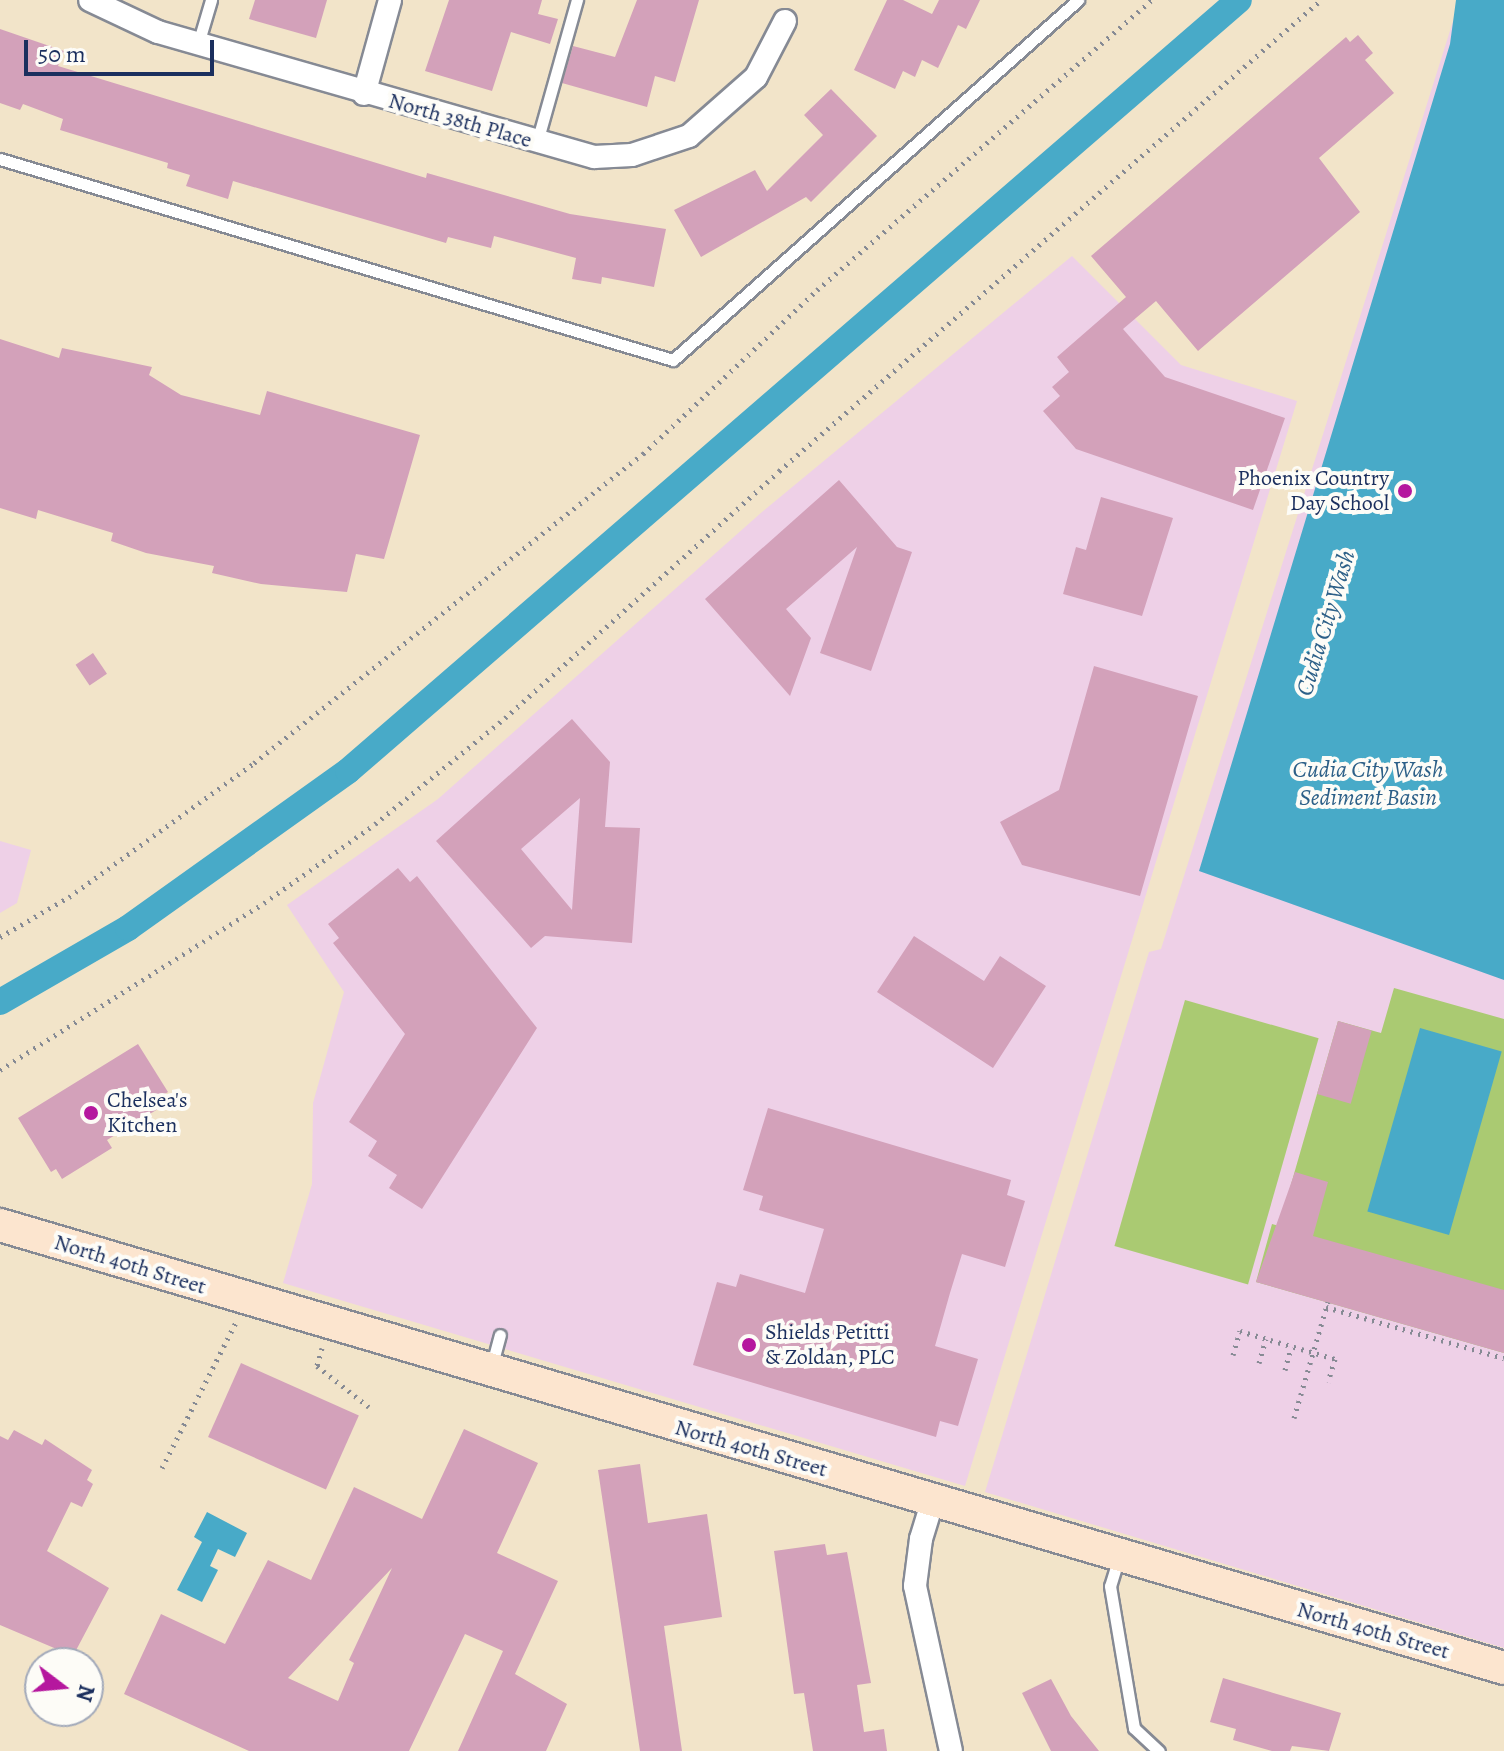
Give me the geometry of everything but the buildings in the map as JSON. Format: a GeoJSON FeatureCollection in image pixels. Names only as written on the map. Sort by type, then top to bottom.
{"type":"FeatureCollection","features":[{"type":"Feature","properties":{"kind":"main road","name":"North 40th Street"},"geometry":{"type":"LineString","coordinates":[[0,1225],[932,1503],[1504,1668]]}},
{"type":"Feature","properties":{"kind":"street","name":"North 38th Place"},"geometry":{"type":"LineString","coordinates":[[90,0],[158,32],[536,144],[594,157],[632,155],[689,136],[756,77],[785,21]]}},
{"type":"Feature","properties":{"kind":"street"},"geometry":{"type":"LineString","coordinates":[[364,94],[390,0]]}},
{"type":"Feature","properties":{"kind":"street"},"geometry":{"type":"LineString","coordinates":[[932,1503],[921,1539],[915,1586],[951,1751]]}},
{"type":"Feature","properties":{"kind":"lane"},"geometry":{"type":"LineString","coordinates":[[198,44],[211,0]]}},
{"type":"Feature","properties":{"kind":"lane"},"geometry":{"type":"LineString","coordinates":[[536,144],[577,0]]}},
{"type":"Feature","properties":{"kind":"lane"},"geometry":{"type":"LineString","coordinates":[[0,159],[673,360],[1078,0]]}},
{"type":"Feature","properties":{"kind":"lane"},"geometry":{"type":"LineString","coordinates":[[489,1372],[500,1335]]}},
{"type":"Feature","properties":{"kind":"lane"},"geometry":{"type":"LineString","coordinates":[[1119,1557],[1110,1586],[1134,1728],[1159,1751]]}},
{"type":"Feature","properties":{"kind":"path"},"geometry":{"type":"LineString","coordinates":[[0,937],[69,897],[254,763],[643,454],[817,290],[1152,0]]}},
{"type":"Feature","properties":{"kind":"path"},"geometry":{"type":"LineString","coordinates":[[0,1070],[264,903],[375,824],[505,718],[791,461],[1321,0]]}},
{"type":"Feature","properties":{"kind":"path"},"geometry":{"type":"LineString","coordinates":[[1294,1418],[1327,1305],[1504,1358]]}},
{"type":"Feature","properties":{"kind":"path"},"geometry":{"type":"LineString","coordinates":[[162,1468],[236,1321]]}},
{"type":"Feature","properties":{"kind":"path"},"geometry":{"type":"LineString","coordinates":[[1233,1355],[1240,1331],[1335,1359],[1328,1382]]}},
{"type":"Feature","properties":{"kind":"path"},"geometry":{"type":"LineString","coordinates":[[1259,1363],[1266,1339]]}},
{"type":"Feature","properties":{"kind":"path"},"geometry":{"type":"LineString","coordinates":[[1285,1370],[1291,1347]]}},
{"type":"Feature","properties":{"kind":"path"},"geometry":{"type":"LineString","coordinates":[[322,1348],[317,1366],[369,1407]]}},
{"type":"Feature","properties":{"kind":"shaded area","name":"Phoenix Country Day School"},"geometry":{"type":"Polygon","coordinates":[[[1454,18],[1504,33],[1504,1648],[985,1492],[1149,952],[1161,949],[1454,18]]]}},
{"type":"Feature","properties":{"kind":"shaded area"},"geometry":{"type":"Polygon","coordinates":[[[1072,256],[1181,365],[1297,401],[965,1486],[283,1283],[312,1184],[313,1103],[344,992],[287,905],[438,799],[762,512],[1072,256]]]}},
{"type":"Feature","properties":{"kind":"shaded area"},"geometry":{"type":"Polygon","coordinates":[[[0,841],[31,850],[17,903],[0,913],[0,841]]]}},
{"type":"Feature","properties":{"kind":"green space"},"geometry":{"type":"Polygon","coordinates":[[[1394,988],[1504,1019],[1504,1353],[1256,1282],[1272,1224],[1279,1226],[1338,1021],[1381,1033],[1394,988]]]}},
{"type":"Feature","properties":{"kind":"green space"},"geometry":{"type":"Polygon","coordinates":[[[1185,1000],[1319,1038],[1248,1284],[1114,1246],[1185,1000]]]}},
{"type":"Feature","properties":{"kind":"water","name":"Cudia City Wash Sediment Basin"},"geometry":{"type":"Polygon","coordinates":[[[1456,0],[1504,0],[1504,980],[1199,871],[1450,44],[1456,0]]]}},
{"type":"Feature","properties":{"kind":"water"},"geometry":{"type":"Polygon","coordinates":[[[1420,1028],[1502,1051],[1449,1235],[1367,1212],[1420,1028]]]}},
{"type":"Feature","properties":{"kind":"water"},"geometry":{"type":"Polygon","coordinates":[[[207,1512],[247,1533],[235,1557],[218,1549],[210,1566],[218,1570],[202,1602],[177,1590],[202,1542],[194,1537],[207,1512]]]}},
{"type":"Feature","properties":{"kind":"waterway"},"geometry":{"type":"LineString","coordinates":[[0,1002],[128,928],[348,771],[1239,0]]}},
{"type":"Feature","properties":{"kind":"place","name":"Phoenix Country Day School"},"geometry":{"type":"Point","coordinates":[1405,491]}},
{"type":"Feature","properties":{"kind":"place","name":"Chelsea's Kitchen"},"geometry":{"type":"Point","coordinates":[91,1113]}},
{"type":"Feature","properties":{"kind":"place","name":"Shields Petitti & Zoldan, PLC"},"geometry":{"type":"Point","coordinates":[749,1345]}},
{"type":"Feature","properties":{"kind":"water label","name":"Cudia City Wash"},"geometry":{"type":"Point","coordinates":[1326,623]}}]}
